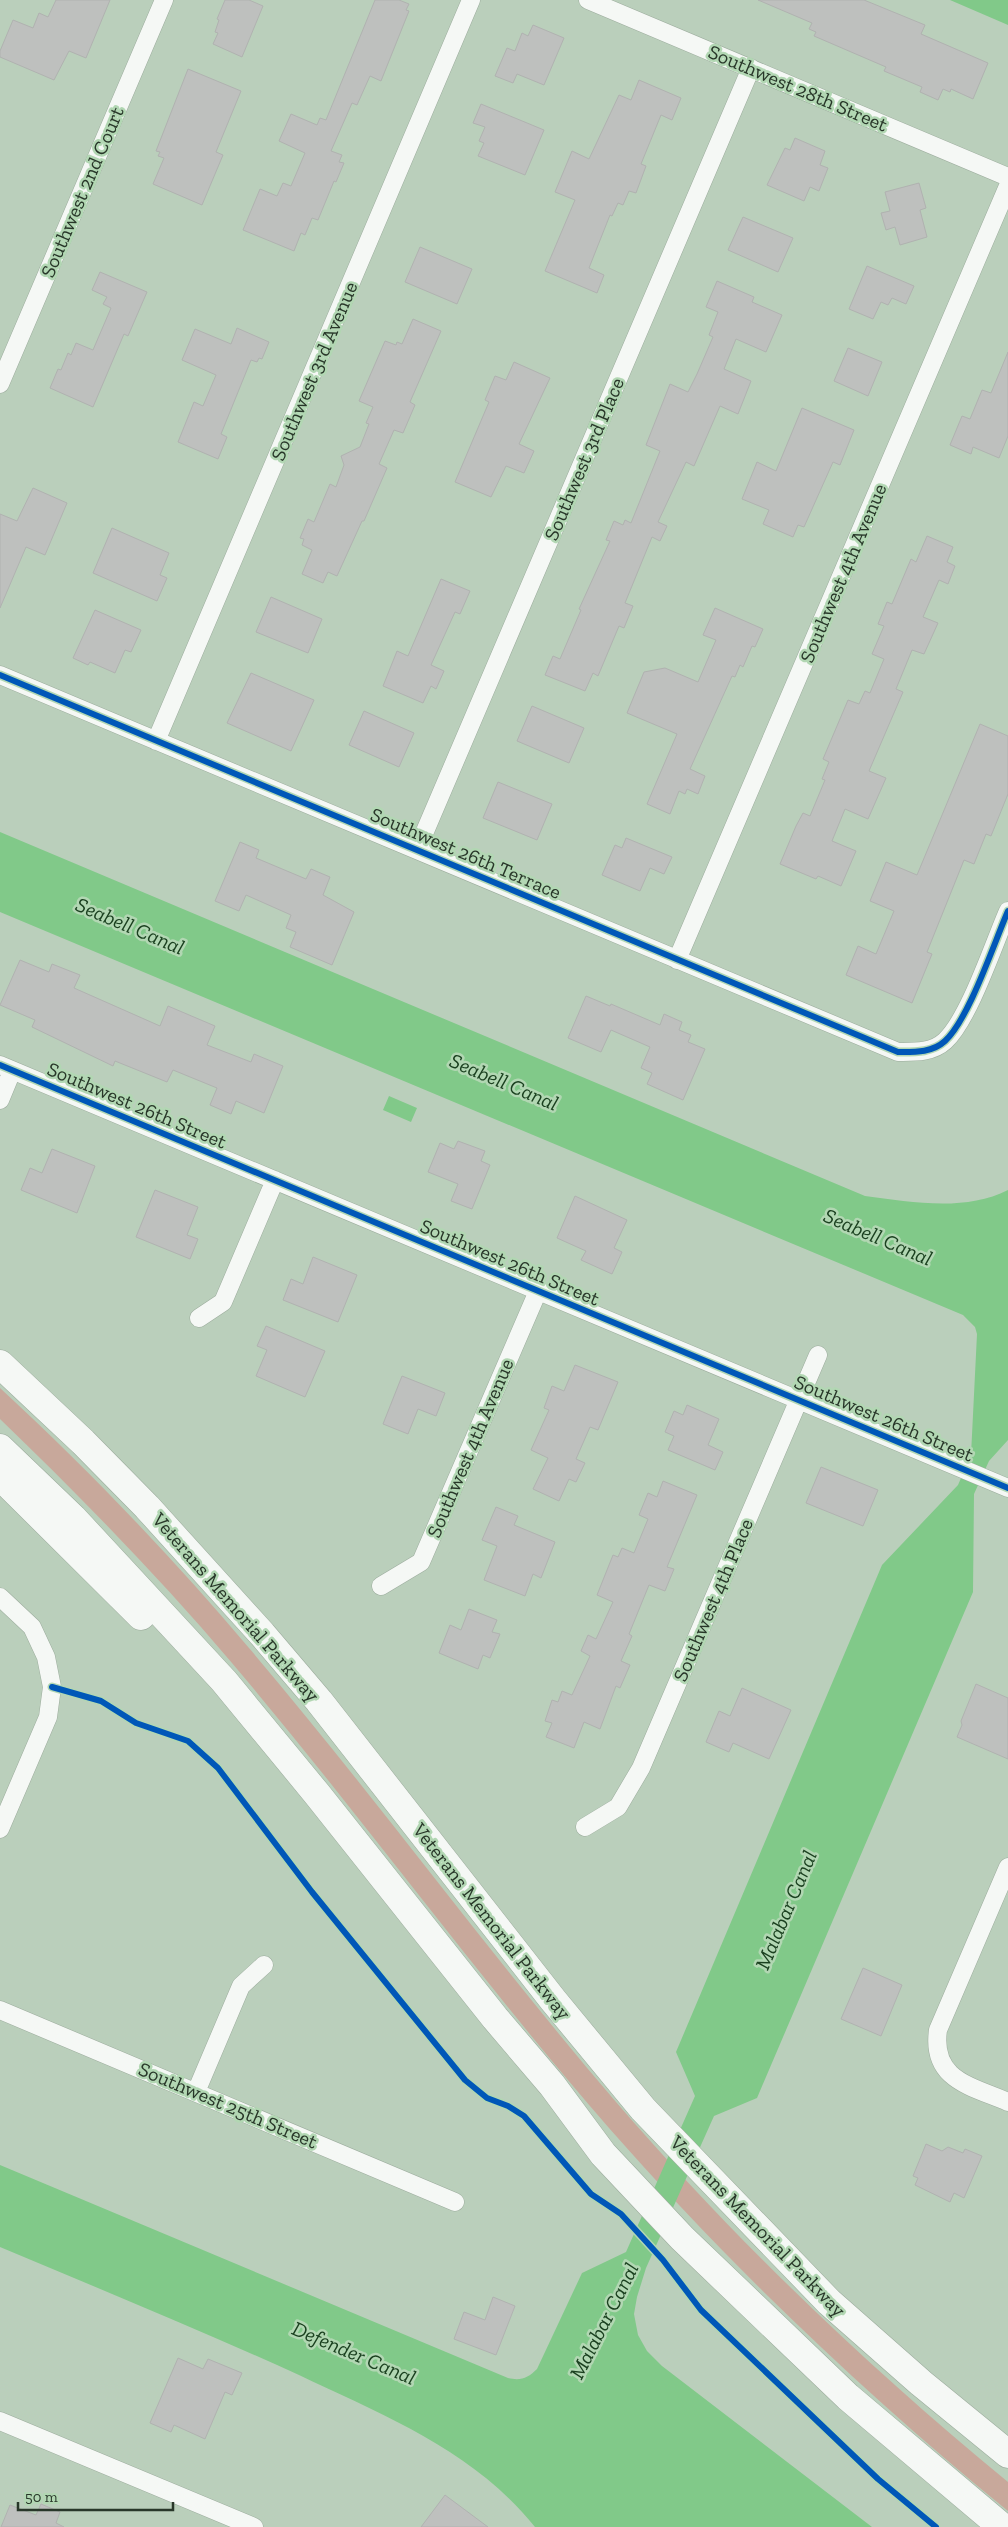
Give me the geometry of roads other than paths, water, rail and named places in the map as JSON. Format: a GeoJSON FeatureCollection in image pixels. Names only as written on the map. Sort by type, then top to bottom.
{"type":"FeatureCollection","features":[{"type":"Feature","properties":{"kind":"highway","name":"Veterans Memorial Parkway"},"geometry":{"type":"LineString","coordinates":[[0,1364],[83,1442],[147,1507],[262,1634],[319,1701],[553,2000],[643,2109],[829,2302],[921,2383],[1008,2454]]}},
{"type":"Feature","properties":{"kind":"highway"},"geometry":{"type":"LineString","coordinates":[[0,1448],[73,1518],[224,1681],[317,1794],[495,2018],[552,2085],[604,2154],[682,2238],[848,2397],[1002,2527]]}},
{"type":"Feature","properties":{"kind":"highway"},"geometry":{"type":"LineString","coordinates":[[0,1476],[137,1612],[224,1681]]}},
{"type":"Feature","properties":{"kind":"street","name":"Southwest 2nd Court"},"geometry":{"type":"LineString","coordinates":[[0,384],[164,0]]}},
{"type":"Feature","properties":{"kind":"street","name":"Southwest 3rd Avenue"},"geometry":{"type":"LineString","coordinates":[[156,741],[471,0]]}},
{"type":"Feature","properties":{"kind":"street","name":"Southwest 28th Street"},"geometry":{"type":"LineString","coordinates":[[588,0],[1008,177]]}},
{"type":"Feature","properties":{"kind":"street","name":"Southwest 3rd Place"},"geometry":{"type":"LineString","coordinates":[[417,850],[751,68]]}},
{"type":"Feature","properties":{"kind":"street","name":"Southwest 4th Avenue"},"geometry":{"type":"LineString","coordinates":[[678,960],[1008,186]]}},
{"type":"Feature","properties":{"kind":"street","name":"Southwest 26th Terrace"},"geometry":{"type":"LineString","coordinates":[[0,675],[898,1052],[922,1052],[944,1042],[960,1022],[1008,911]]}},
{"type":"Feature","properties":{"kind":"street"},"geometry":{"type":"LineString","coordinates":[[0,1100],[6,1068]]}},
{"type":"Feature","properties":{"kind":"street","name":"Southwest 26th Street"},"geometry":{"type":"LineString","coordinates":[[6,1068],[1008,1488]]}},
{"type":"Feature","properties":{"kind":"street"},"geometry":{"type":"LineString","coordinates":[[199,1318],[223,1302],[275,1180]]}},
{"type":"Feature","properties":{"kind":"street","name":"Southwest 4th Avenue"},"geometry":{"type":"LineString","coordinates":[[381,1586],[421,1562],[538,1292]]}},
{"type":"Feature","properties":{"kind":"street","name":"Southwest 4th Place"},"geometry":{"type":"LineString","coordinates":[[585,1827],[618,1807],[641,1768],[818,1355]]}},
{"type":"Feature","properties":{"kind":"street"},"geometry":{"type":"LineString","coordinates":[[0,1597],[32,1627],[46,1657],[52,1686],[48,1717],[0,1829]]}},
{"type":"Feature","properties":{"kind":"street"},"geometry":{"type":"LineString","coordinates":[[1008,1867],[938,2030],[936,2046],[939,2060],[948,2074],[1008,2102]]}},
{"type":"Feature","properties":{"kind":"street"},"geometry":{"type":"LineString","coordinates":[[196,2092],[241,1986],[264,1965]]}},
{"type":"Feature","properties":{"kind":"street","name":"Southwest 25th Street"},"geometry":{"type":"LineString","coordinates":[[0,2010],[455,2202]]}},
{"type":"Feature","properties":{"kind":"street"},"geometry":{"type":"LineString","coordinates":[[0,2421],[254,2527]]}},
{"type":"Feature","properties":{"kind":"water"},"geometry":{"type":"Polygon","coordinates":[[[950,0],[1008,0],[1008,25],[950,0]]]}},
{"type":"Feature","properties":{"kind":"water"},"geometry":{"type":"Polygon","coordinates":[[[0,832],[865,1196],[938,1204],[974,1201],[1008,1190],[1008,1440],[989,1461],[974,1494],[973,1592],[757,2098],[714,2116],[646,2268],[634,2314],[638,2335],[647,2351],[662,2366],[872,2527],[535,2527],[511,2500],[484,2477],[456,2456],[395,2421],[262,2358],[0,2247],[0,2165],[508,2378],[521,2379],[534,2372],[582,2273],[626,2252],[695,2096],[676,2052],[882,1565],[958,1485],[971,1455],[977,1334],[975,1327],[963,1315],[0,912],[0,832]]]}},
{"type":"Feature","properties":{"kind":"water"},"geometry":{"type":"Polygon","coordinates":[[[389,1096],[417,1108],[411,1122],[383,1110],[389,1096]]]}},
{"type":"Feature","properties":{"kind":"water label","name":"Seabell Canal"},"geometry":{"type":"Point","coordinates":[130,926]}},
{"type":"Feature","properties":{"kind":"water label","name":"Seabell Canal"},"geometry":{"type":"Point","coordinates":[504,1082]}},
{"type":"Feature","properties":{"kind":"water label","name":"Seabell Canal"},"geometry":{"type":"Point","coordinates":[878,1237]}},
{"type":"Feature","properties":{"kind":"water label","name":"Malabar Canal"},"geometry":{"type":"Point","coordinates":[786,1910]}},
{"type":"Feature","properties":{"kind":"water label","name":"Malabar Canal"},"geometry":{"type":"Point","coordinates":[604,2321]}},
{"type":"Feature","properties":{"kind":"water label","name":"Defender Canal"},"geometry":{"type":"Point","coordinates":[354,2353]}}]}
